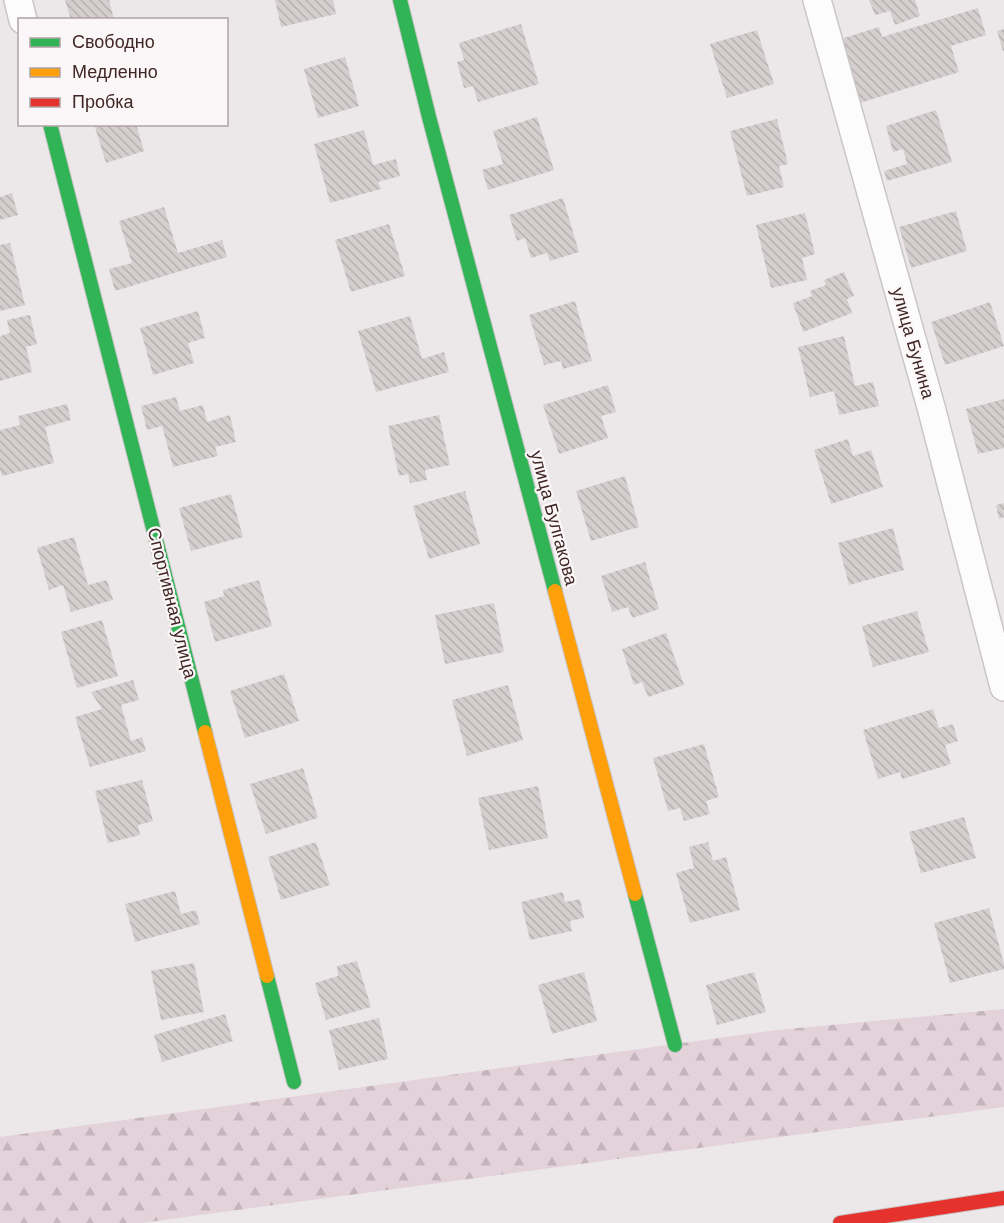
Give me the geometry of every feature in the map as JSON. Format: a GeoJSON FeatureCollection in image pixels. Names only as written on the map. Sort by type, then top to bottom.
{"type":"FeatureCollection","features":[{"type":"Feature","properties":{"kind":"street"},"geometry":{"type":"LineString","coordinates":[[18,0],[22,18]]}},
{"type":"Feature","properties":{"kind":"street","name":"улица Булгакова"},"geometry":{"type":"LineString","coordinates":[[400,0],[675,1045]]}},
{"type":"Feature","properties":{"kind":"street","name":"улица Бунина"},"geometry":{"type":"LineString","coordinates":[[817,0],[931,407],[1004,687]]}},
{"type":"Feature","properties":{"kind":"street","name":"Спортивная улица"},"geometry":{"type":"LineString","coordinates":[[51,126],[294,1082]]}},
{"type":"Feature","properties":{"kind":"street"},"geometry":{"type":"LineString","coordinates":[[840,1223],[1004,1198]]}},
{"type":"Feature","properties":{"kind":"green space"},"geometry":{"type":"Polygon","coordinates":[[[1004,1009],[1004,1107],[141,1223],[0,1223],[0,1137],[777,1030],[1004,1009]]]}},
{"type":"Feature","properties":{"kind":"building"},"geometry":{"type":"Polygon","coordinates":[[[65,0],[109,0],[114,18],[70,18],[65,0]]]}},
{"type":"Feature","properties":{"kind":"building"},"geometry":{"type":"Polygon","coordinates":[[[275,0],[333,0],[336,14],[281,27],[275,0]]]}},
{"type":"Feature","properties":{"kind":"building"},"geometry":{"type":"Polygon","coordinates":[[[869,0],[915,0],[920,16],[895,25],[890,11],[875,15],[869,0]]]}},
{"type":"Feature","properties":{"kind":"building"},"geometry":{"type":"Polygon","coordinates":[[[978,8],[986,35],[951,46],[959,72],[860,103],[841,39],[879,27],[882,37],[978,8]]]}},
{"type":"Feature","properties":{"kind":"building"},"geometry":{"type":"Polygon","coordinates":[[[521,24],[539,84],[478,102],[473,86],[464,88],[457,62],[464,60],[459,43],[521,24]]]}},
{"type":"Feature","properties":{"kind":"building"},"geometry":{"type":"Polygon","coordinates":[[[1004,29],[1004,51],[1003,51],[997,31],[1004,29]]]}},
{"type":"Feature","properties":{"kind":"building"},"geometry":{"type":"Polygon","coordinates":[[[757,30],[774,84],[727,98],[710,44],[757,30]]]}},
{"type":"Feature","properties":{"kind":"building"},"geometry":{"type":"Polygon","coordinates":[[[345,57],[359,106],[318,118],[304,69],[345,57]]]}},
{"type":"Feature","properties":{"kind":"building"},"geometry":{"type":"Polygon","coordinates":[[[936,110],[952,162],[887,181],[884,171],[907,164],[903,149],[893,152],[886,126],[936,110]]]}},
{"type":"Feature","properties":{"kind":"building"},"geometry":{"type":"Polygon","coordinates":[[[537,117],[554,170],[488,190],[482,170],[503,164],[493,131],[537,117]]]}},
{"type":"Feature","properties":{"kind":"building"},"geometry":{"type":"Polygon","coordinates":[[[777,119],[788,164],[779,166],[784,187],[747,196],[730,131],[777,119]]]}},
{"type":"Feature","properties":{"kind":"building"},"geometry":{"type":"Polygon","coordinates":[[[95,126],[137,126],[144,151],[106,163],[95,126]]]}},
{"type":"Feature","properties":{"kind":"building"},"geometry":{"type":"Polygon","coordinates":[[[364,130],[373,165],[396,159],[400,176],[378,182],[381,189],[330,203],[314,144],[364,130]]]}},
{"type":"Feature","properties":{"kind":"building"},"geometry":{"type":"Polygon","coordinates":[[[12,193],[18,215],[0,220],[0,197],[12,193]]]}},
{"type":"Feature","properties":{"kind":"building"},"geometry":{"type":"Polygon","coordinates":[[[563,198],[579,252],[550,261],[547,253],[531,258],[525,238],[517,241],[509,215],[563,198]]]}},
{"type":"Feature","properties":{"kind":"building"},"geometry":{"type":"Polygon","coordinates":[[[164,207],[178,253],[222,240],[227,257],[115,291],[109,269],[132,263],[119,221],[164,207]]]}},
{"type":"Feature","properties":{"kind":"building"},"geometry":{"type":"Polygon","coordinates":[[[956,211],[967,251],[911,268],[899,227],[956,211]]]}},
{"type":"Feature","properties":{"kind":"building"},"geometry":{"type":"Polygon","coordinates":[[[805,213],[815,254],[802,258],[807,280],[771,288],[756,225],[805,213]]]}},
{"type":"Feature","properties":{"kind":"building"},"geometry":{"type":"Polygon","coordinates":[[[389,224],[405,276],[351,292],[335,240],[389,224]]]}},
{"type":"Feature","properties":{"kind":"building"},"geometry":{"type":"Polygon","coordinates":[[[10,243],[25,305],[0,311],[0,245],[10,243]]]}},
{"type":"Feature","properties":{"kind":"building"},"geometry":{"type":"Polygon","coordinates":[[[844,272],[854,296],[847,299],[852,313],[803,332],[793,303],[812,296],[810,291],[826,285],[824,280],[844,272]]]}},
{"type":"Feature","properties":{"kind":"building"},"geometry":{"type":"Polygon","coordinates":[[[575,301],[592,361],[563,369],[561,361],[544,365],[529,315],[575,301]]]}},
{"type":"Feature","properties":{"kind":"building"},"geometry":{"type":"Polygon","coordinates":[[[990,302],[1004,346],[945,365],[931,322],[990,302]]]}},
{"type":"Feature","properties":{"kind":"building"},"geometry":{"type":"Polygon","coordinates":[[[198,311],[205,338],[188,343],[194,363],[153,375],[140,328],[198,311]]]}},
{"type":"Feature","properties":{"kind":"building"},"geometry":{"type":"Polygon","coordinates":[[[30,315],[37,344],[26,347],[32,372],[0,381],[0,336],[10,333],[7,320],[30,315]]]}},
{"type":"Feature","properties":{"kind":"building"},"geometry":{"type":"Polygon","coordinates":[[[410,316],[422,359],[444,352],[449,372],[376,392],[358,331],[410,316]]]}},
{"type":"Feature","properties":{"kind":"building"},"geometry":{"type":"Polygon","coordinates":[[[844,336],[855,386],[873,382],[879,406],[839,415],[834,391],[810,397],[798,347],[844,336]]]}},
{"type":"Feature","properties":{"kind":"building"},"geometry":{"type":"Polygon","coordinates":[[[608,385],[616,412],[601,416],[608,438],[559,454],[543,405],[608,385]]]}},
{"type":"Feature","properties":{"kind":"building"},"geometry":{"type":"Polygon","coordinates":[[[176,397],[180,411],[203,405],[207,422],[230,415],[236,442],[215,447],[218,456],[173,467],[162,426],[147,430],[141,406],[176,397]]]}},
{"type":"Feature","properties":{"kind":"building"},"geometry":{"type":"Polygon","coordinates":[[[1004,399],[1004,448],[978,454],[966,409],[1004,399]]]}},
{"type":"Feature","properties":{"kind":"building"},"geometry":{"type":"Polygon","coordinates":[[[67,404],[71,420],[45,427],[54,463],[2,476],[0,430],[20,425],[18,416],[67,404]]]}},
{"type":"Feature","properties":{"kind":"building"},"geometry":{"type":"Polygon","coordinates":[[[439,415],[450,465],[425,470],[427,480],[410,483],[408,474],[399,476],[388,426],[439,415]]]}},
{"type":"Feature","properties":{"kind":"building"},"geometry":{"type":"Polygon","coordinates":[[[848,439],[853,456],[871,450],[883,487],[831,504],[814,450],[848,439]]]}},
{"type":"Feature","properties":{"kind":"building"},"geometry":{"type":"Polygon","coordinates":[[[625,476],[639,527],[591,541],[576,491],[625,476]]]}},
{"type":"Feature","properties":{"kind":"building"},"geometry":{"type":"Polygon","coordinates":[[[465,491],[480,544],[429,559],[413,506],[465,491]]]}},
{"type":"Feature","properties":{"kind":"building"},"geometry":{"type":"Polygon","coordinates":[[[231,494],[243,537],[191,551],[179,508],[231,494]]]}},
{"type":"Feature","properties":{"kind":"building"},"geometry":{"type":"Polygon","coordinates":[[[1004,503],[1004,517],[999,519],[996,505],[1004,503]]]}},
{"type":"Feature","properties":{"kind":"building"},"geometry":{"type":"Polygon","coordinates":[[[893,528],[904,570],[849,585],[838,543],[893,528]]]}},
{"type":"Feature","properties":{"kind":"building"},"geometry":{"type":"Polygon","coordinates":[[[74,537],[88,585],[107,580],[113,600],[71,612],[63,585],[49,590],[37,548],[74,537]]]}},
{"type":"Feature","properties":{"kind":"building"},"geometry":{"type":"Polygon","coordinates":[[[645,562],[659,609],[632,618],[628,607],[612,612],[601,576],[645,562]]]}},
{"type":"Feature","properties":{"kind":"building"},"geometry":{"type":"Polygon","coordinates":[[[259,580],[272,626],[215,642],[204,602],[224,596],[223,590],[259,580]]]}},
{"type":"Feature","properties":{"kind":"building"},"geometry":{"type":"Polygon","coordinates":[[[494,603],[504,652],[445,664],[435,615],[494,603]]]}},
{"type":"Feature","properties":{"kind":"building"},"geometry":{"type":"Polygon","coordinates":[[[917,611],[929,652],[873,667],[862,626],[917,611]]]}},
{"type":"Feature","properties":{"kind":"building"},"geometry":{"type":"Polygon","coordinates":[[[102,620],[118,676],[77,688],[61,632],[102,620]]]}},
{"type":"Feature","properties":{"kind":"building"},"geometry":{"type":"Polygon","coordinates":[[[666,633],[684,685],[648,697],[642,682],[634,685],[622,649],[666,633]]]}},
{"type":"Feature","properties":{"kind":"building"},"geometry":{"type":"Polygon","coordinates":[[[284,674],[299,721],[245,738],[230,691],[284,674]]]}},
{"type":"Feature","properties":{"kind":"building"},"geometry":{"type":"Polygon","coordinates":[[[133,680],[139,700],[121,705],[131,741],[142,737],[146,751],[90,767],[75,717],[102,709],[91,692],[133,680]]]}},
{"type":"Feature","properties":{"kind":"building"},"geometry":{"type":"Polygon","coordinates":[[[508,685],[523,740],[467,756],[452,700],[508,685]]]}},
{"type":"Feature","properties":{"kind":"building"},"geometry":{"type":"Polygon","coordinates":[[[933,709],[939,728],[953,724],[958,741],[945,745],[951,764],[902,779],[900,772],[878,779],[863,730],[933,709]]]}},
{"type":"Feature","properties":{"kind":"building"},"geometry":{"type":"Polygon","coordinates":[[[704,744],[719,797],[706,801],[710,814],[684,821],[680,808],[668,811],[653,758],[704,744]]]}},
{"type":"Feature","properties":{"kind":"building"},"geometry":{"type":"Polygon","coordinates":[[[303,768],[318,818],[266,834],[250,784],[303,768]]]}},
{"type":"Feature","properties":{"kind":"building"},"geometry":{"type":"Polygon","coordinates":[[[142,780],[153,821],[138,825],[140,835],[108,843],[95,791],[142,780]]]}},
{"type":"Feature","properties":{"kind":"building"},"geometry":{"type":"Polygon","coordinates":[[[538,786],[548,838],[489,850],[478,798],[538,786]]]}},
{"type":"Feature","properties":{"kind":"building"},"geometry":{"type":"Polygon","coordinates":[[[964,817],[976,858],[921,873],[909,832],[964,817]]]}},
{"type":"Feature","properties":{"kind":"building"},"geometry":{"type":"Polygon","coordinates":[[[316,842],[330,885],[281,900],[268,857],[316,842]]]}},
{"type":"Feature","properties":{"kind":"building"},"geometry":{"type":"Polygon","coordinates":[[[708,842],[713,861],[726,857],[740,910],[690,923],[676,873],[694,868],[689,847],[708,842]]]}},
{"type":"Feature","properties":{"kind":"building"},"geometry":{"type":"Polygon","coordinates":[[[175,891],[181,914],[196,910],[200,924],[135,942],[125,904],[175,891]]]}},
{"type":"Feature","properties":{"kind":"building"},"geometry":{"type":"Polygon","coordinates":[[[563,892],[565,902],[580,899],[584,918],[570,921],[572,931],[530,940],[521,902],[563,892]]]}},
{"type":"Feature","properties":{"kind":"building"},"geometry":{"type":"Polygon","coordinates":[[[989,908],[1004,969],[950,983],[934,923],[989,908]]]}},
{"type":"Feature","properties":{"kind":"building"},"geometry":{"type":"Polygon","coordinates":[[[357,961],[371,1007],[326,1020],[315,983],[338,976],[337,966],[357,961]]]}},
{"type":"Feature","properties":{"kind":"building"},"geometry":{"type":"Polygon","coordinates":[[[194,963],[204,1012],[161,1020],[151,971],[194,963]]]}},
{"type":"Feature","properties":{"kind":"building"},"geometry":{"type":"Polygon","coordinates":[[[584,972],[597,1021],[552,1034],[538,985],[584,972]]]}},
{"type":"Feature","properties":{"kind":"building"},"geometry":{"type":"Polygon","coordinates":[[[754,972],[766,1012],[717,1025],[706,985],[754,972]]]}},
{"type":"Feature","properties":{"kind":"building"},"geometry":{"type":"Polygon","coordinates":[[[225,1014],[233,1041],[162,1062],[154,1035],[225,1014]]]}},
{"type":"Feature","properties":{"kind":"building"},"geometry":{"type":"Polygon","coordinates":[[[379,1018],[388,1059],[339,1070],[329,1030],[379,1018]]]}},
{"type":"Feature","properties":{"kind":"traffic: fast"},"geometry":{"type":"LineString","coordinates":[[400,0],[555,591]]}},
{"type":"Feature","properties":{"kind":"traffic: fast"},"geometry":{"type":"LineString","coordinates":[[51,126],[205,732]]}},
{"type":"Feature","properties":{"kind":"traffic: fast"},"geometry":{"type":"LineString","coordinates":[[635,894],[675,1045]]}},
{"type":"Feature","properties":{"kind":"traffic: fast"},"geometry":{"type":"LineString","coordinates":[[267,976],[294,1082]]}},
{"type":"Feature","properties":{"kind":"traffic: slow"},"geometry":{"type":"LineString","coordinates":[[555,591],[635,894]]}},
{"type":"Feature","properties":{"kind":"traffic: slow"},"geometry":{"type":"LineString","coordinates":[[205,732],[267,976]]}},
{"type":"Feature","properties":{"kind":"traffic: jam"},"geometry":{"type":"LineString","coordinates":[[840,1223],[1004,1198]]}}]}
